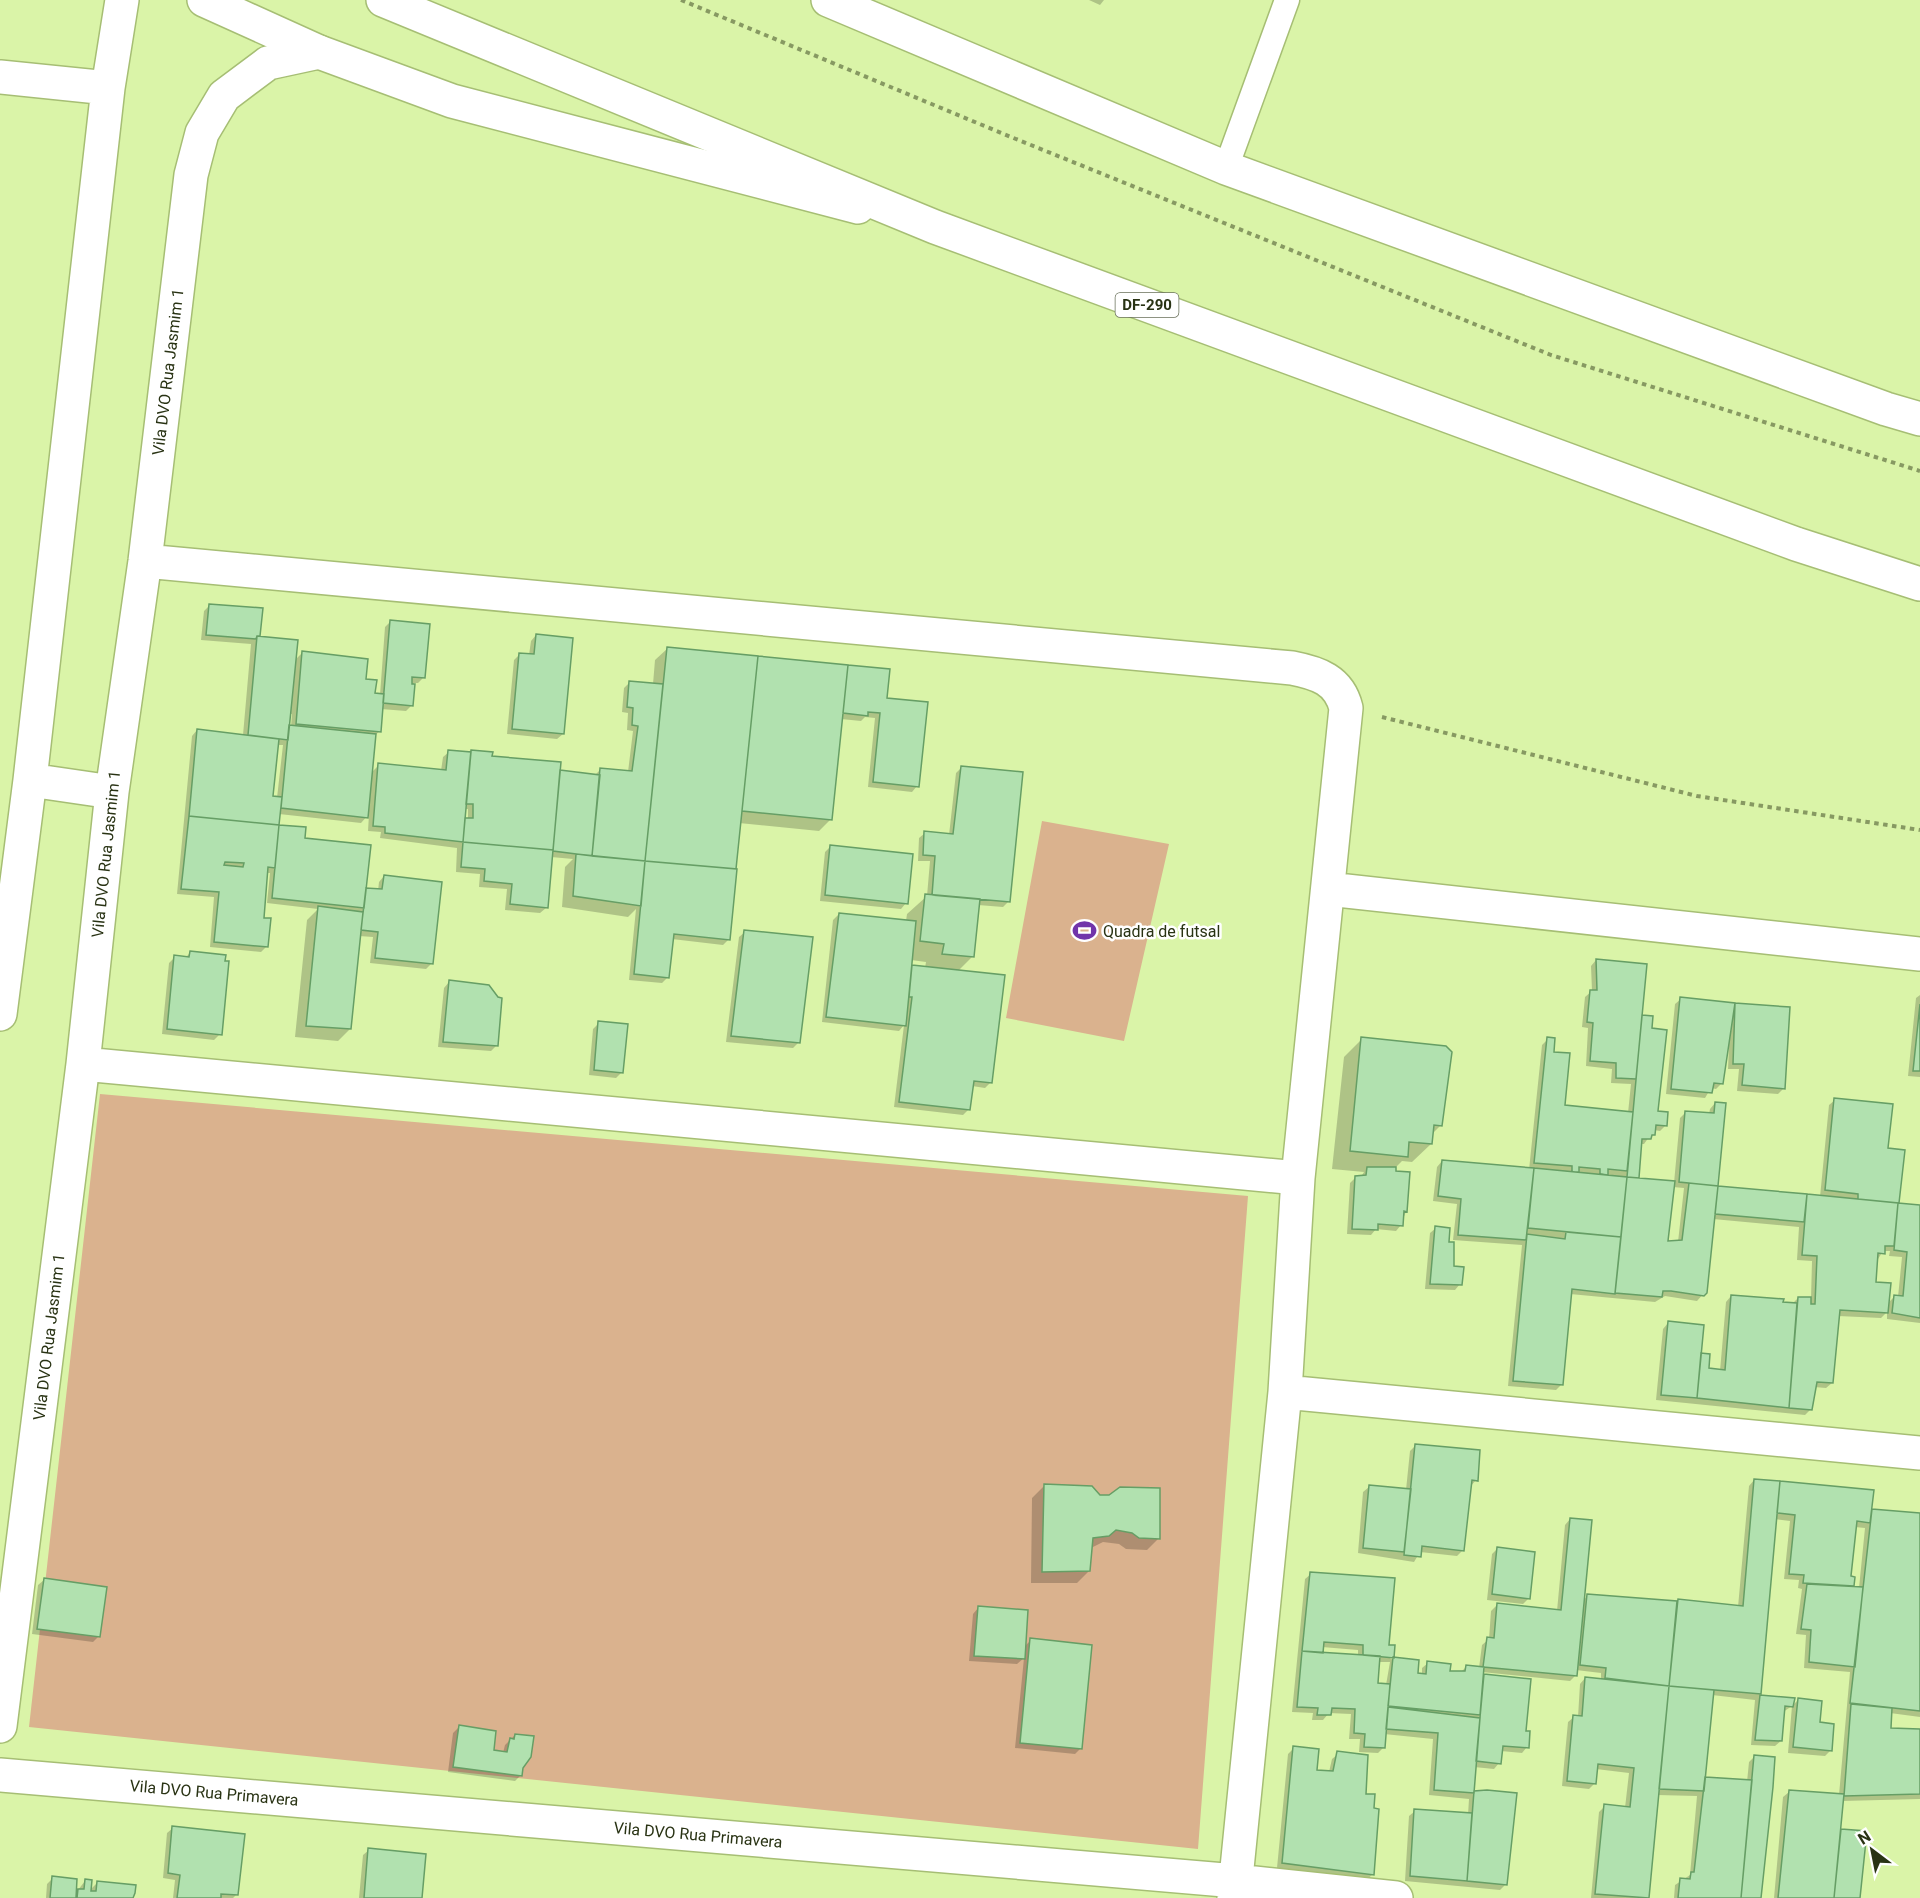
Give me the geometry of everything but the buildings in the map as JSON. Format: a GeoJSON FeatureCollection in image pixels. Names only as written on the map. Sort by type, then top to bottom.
{"type":"FeatureCollection","features":[{"type":"Feature","properties":{"kind":"main road"},"geometry":{"type":"LineString","coordinates":[[0,1006],[30,780],[108,88],[122,0]]}},
{"type":"Feature","properties":{"kind":"main road"},"geometry":{"type":"LineString","coordinates":[[204,0],[319,52],[452,101],[935,227]]}},
{"type":"Feature","properties":{"kind":"main road","name":"DF-290"},"geometry":{"type":"LineString","coordinates":[[383,0],[935,227],[1796,544],[1920,584]]}},
{"type":"Feature","properties":{"kind":"main road"},"geometry":{"type":"LineString","coordinates":[[828,0],[1226,168],[1886,410],[1920,419]]}},
{"type":"Feature","properties":{"kind":"main road","name":"Vila DVO Rua Jasmim 1"},"geometry":{"type":"LineString","coordinates":[[0,1726],[83,1064],[112,792],[145,561],[192,175],[202,133],[224,96],[268,63],[319,52]]}},
{"type":"Feature","properties":{"kind":"main road"},"geometry":{"type":"LineString","coordinates":[[0,77],[108,88]]}},
{"type":"Feature","properties":{"kind":"main road"},"geometry":{"type":"LineString","coordinates":[[145,561],[1292,668],[1317,672],[1332,683],[1343,696],[1346,708],[1298,1178],[1286,1392],[1235,1889]]}},
{"type":"Feature","properties":{"kind":"main road"},"geometry":{"type":"LineString","coordinates":[[30,780],[112,792]]}},
{"type":"Feature","properties":{"kind":"main road"},"geometry":{"type":"LineString","coordinates":[[1328,889],[1920,954]]}},
{"type":"Feature","properties":{"kind":"main road"},"geometry":{"type":"LineString","coordinates":[[83,1064],[1298,1178]]}},
{"type":"Feature","properties":{"kind":"main road"},"geometry":{"type":"LineString","coordinates":[[1286,1392],[1920,1453]]}},
{"type":"Feature","properties":{"kind":"main road","name":"Vila DVO Rua Primavera"},"geometry":{"type":"LineString","coordinates":[[0,1775],[1235,1889],[1396,1898]]}},
{"type":"Feature","properties":{"kind":"lane"},"geometry":{"type":"LineString","coordinates":[[1226,168],[1287,0]]}},
{"type":"Feature","properties":{"kind":"path"},"geometry":{"type":"LineString","coordinates":[[681,0],[1022,142],[1551,356],[1920,471]]}},
{"type":"Feature","properties":{"kind":"path"},"geometry":{"type":"LineString","coordinates":[[1346,708],[1697,796],[1920,830]]}},
{"type":"Feature","properties":{"kind":"shaded area","name":"Quadra de futsal"},"geometry":{"type":"Polygon","coordinates":[[[1042,821],[1169,844],[1124,1041],[1006,1018],[1042,821]]]}},
{"type":"Feature","properties":{"kind":"shaded area"},"geometry":{"type":"Polygon","coordinates":[[[100,1094],[1248,1196],[1198,1849],[29,1727],[100,1094]]]}},
{"type":"Feature","properties":{"kind":"place","name":"Quadra de futsal"},"geometry":{"type":"Point","coordinates":[1085,931]}}]}
